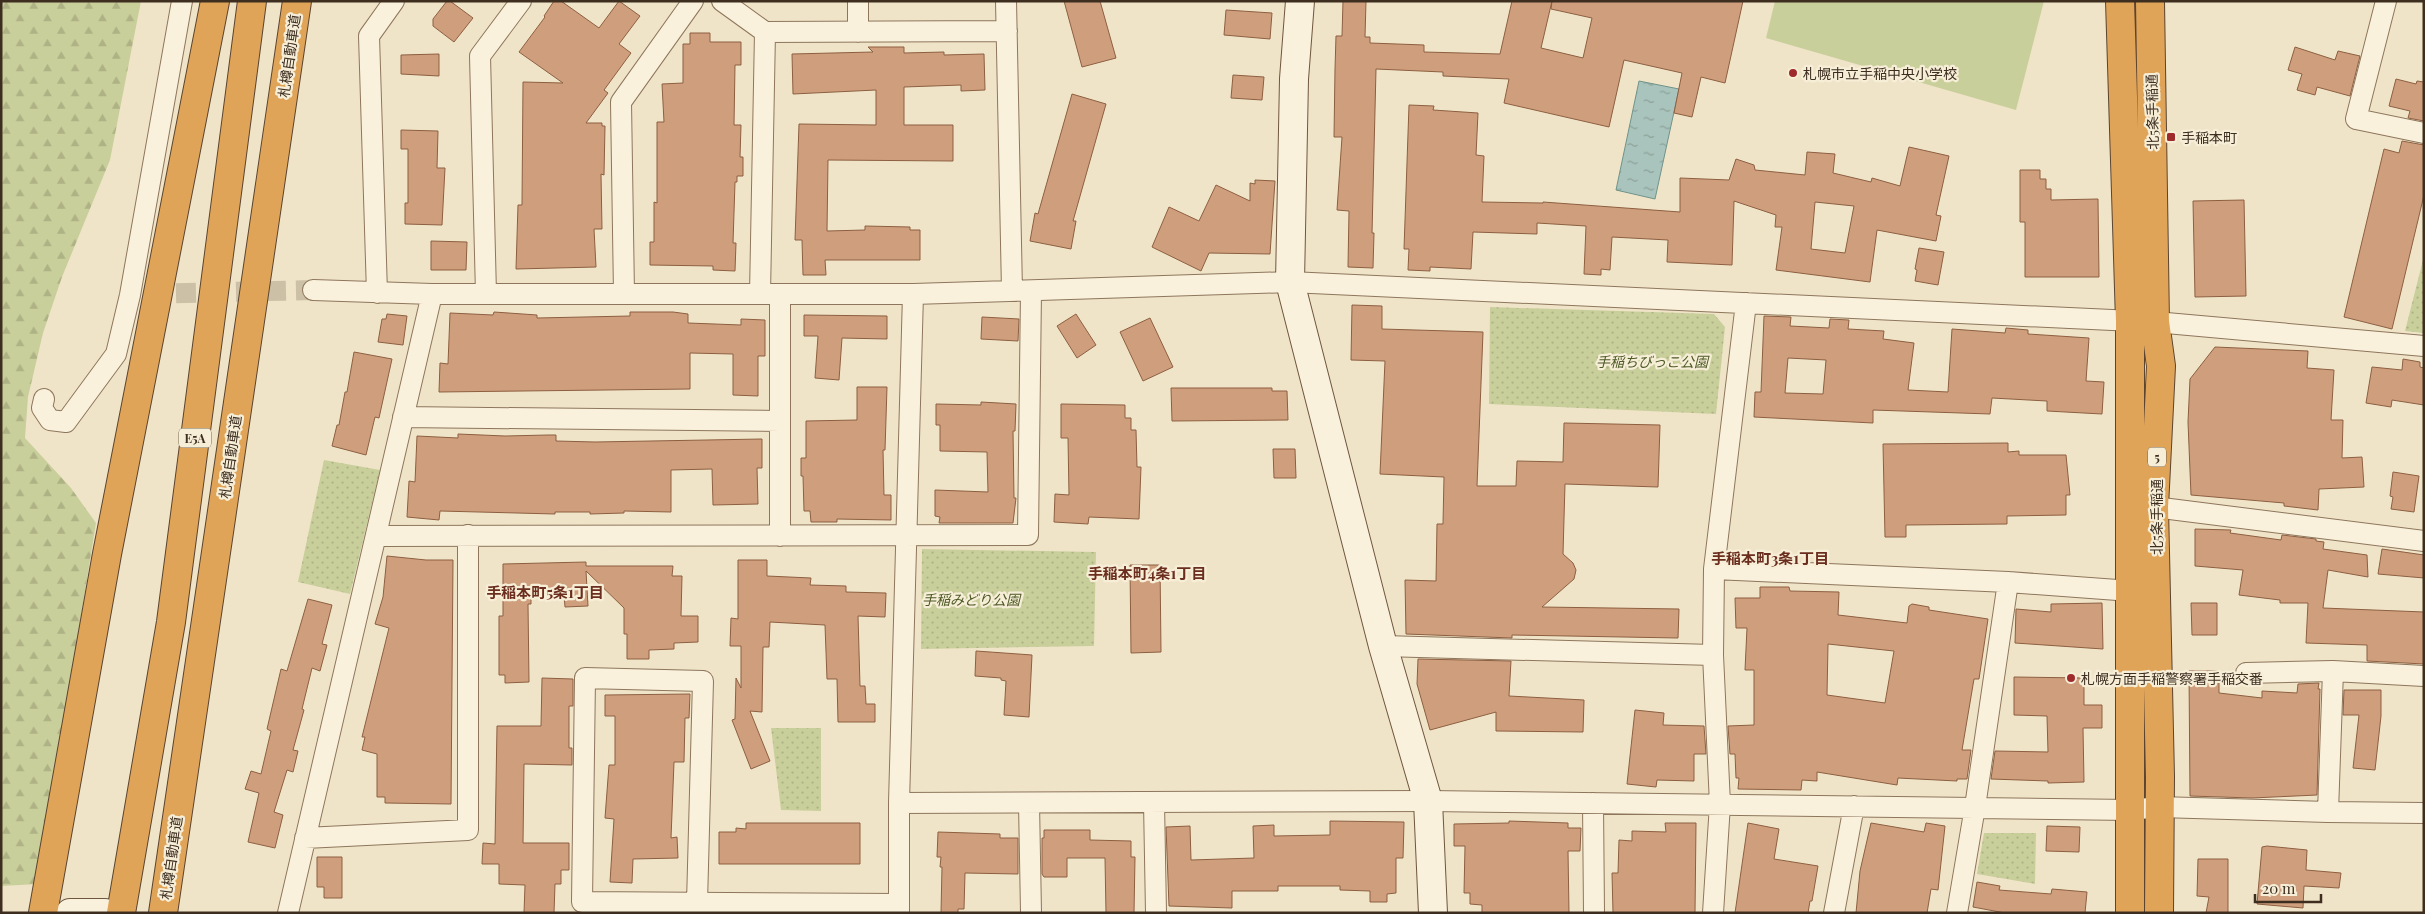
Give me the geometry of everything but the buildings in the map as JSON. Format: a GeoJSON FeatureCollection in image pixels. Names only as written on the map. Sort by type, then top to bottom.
{"type":"FeatureCollection","features":[{"type":"Feature","properties":{"kind":"highway"},"geometry":{"type":"LineString","coordinates":[[43,913],[107,554],[215,1]]}},
{"type":"Feature","properties":{"kind":"highway","name":"E5A"},"geometry":{"type":"LineString","coordinates":[[121,913],[171,622],[252,1]]}},
{"type":"Feature","properties":{"kind":"highway","name":"札樽自動車道"},"geometry":{"type":"LineString","coordinates":[[163,913],[297,1]]}},
{"type":"Feature","properties":{"kind":"highway","name":"北5条手稲通"},"geometry":{"type":"LineString","coordinates":[[2120,1],[2143,322],[2161,366],[2154,507],[2157,588],[2159,913]]}},
{"type":"Feature","properties":{"kind":"highway","name":"北5条手稲通"},"geometry":{"type":"LineString","coordinates":[[2130,913],[2131,592],[2143,322],[2150,1]]}},
{"type":"Feature","properties":{"kind":"street"},"geometry":{"type":"LineString","coordinates":[[44,399],[42,408],[50,420],[66,422],[116,354],[138,294],[182,1]]}},
{"type":"Feature","properties":{"kind":"street"},"geometry":{"type":"LineString","coordinates":[[377,293],[369,36],[394,1]]}},
{"type":"Feature","properties":{"kind":"street"},"geometry":{"type":"LineString","coordinates":[[486,294],[480,56],[521,1]]}},
{"type":"Feature","properties":{"kind":"street"},"geometry":{"type":"LineString","coordinates":[[624,294],[621,102],[693,1]]}},
{"type":"Feature","properties":{"kind":"street"},"geometry":{"type":"LineString","coordinates":[[722,1],[764,32],[1007,31]]}},
{"type":"Feature","properties":{"kind":"street"},"geometry":{"type":"LineString","coordinates":[[858,1],[858,32]]}},
{"type":"Feature","properties":{"kind":"street"},"geometry":{"type":"LineString","coordinates":[[376,536],[1028,535],[1022,291],[1006,1]]}},
{"type":"Feature","properties":{"kind":"street"},"geometry":{"type":"LineString","coordinates":[[1300,1],[1294,80],[1290,282],[1384,646],[1428,801],[1433,913]]}},
{"type":"Feature","properties":{"kind":"street"},"geometry":{"type":"LineString","coordinates":[[2386,1],[2356,118],[2424,133]]}},
{"type":"Feature","properties":{"kind":"street"},"geometry":{"type":"LineString","coordinates":[[764,32],[770,294],[780,422],[780,536]]}},
{"type":"Feature","properties":{"kind":"street"},"geometry":{"type":"LineString","coordinates":[[313,290],[432,294],[913,294],[1290,282],[2143,322],[2424,346]]}},
{"type":"Feature","properties":{"kind":"street"},"geometry":{"type":"LineString","coordinates":[[288,913],[432,294]]}},
{"type":"Feature","properties":{"kind":"street"},"geometry":{"type":"LineString","coordinates":[[697,903],[703,681],[585,678],[582,902],[641,908],[697,903],[767,908],[899,908],[899,803],[913,294]]}},
{"type":"Feature","properties":{"kind":"street"},"geometry":{"type":"LineString","coordinates":[[1713,913],[1720,804],[1713,655],[1714,569],[1746,303]]}},
{"type":"Feature","properties":{"kind":"street"},"geometry":{"type":"LineString","coordinates":[[404,417],[780,422]]}},
{"type":"Feature","properties":{"kind":"street"},"geometry":{"type":"LineString","coordinates":[[2154,507],[2424,541]]}},
{"type":"Feature","properties":{"kind":"street"},"geometry":{"type":"LineString","coordinates":[[305,838],[468,830],[468,535]]}},
{"type":"Feature","properties":{"kind":"street"},"geometry":{"type":"LineString","coordinates":[[1714,569],[2008,582],[2131,592]]}},
{"type":"Feature","properties":{"kind":"street"},"geometry":{"type":"LineString","coordinates":[[1957,913],[1975,807],[2008,582]]}},
{"type":"Feature","properties":{"kind":"street"},"geometry":{"type":"LineString","coordinates":[[1384,646],[1713,655]]}},
{"type":"Feature","properties":{"kind":"street"},"geometry":{"type":"LineString","coordinates":[[2328,812],[2333,672]]}},
{"type":"Feature","properties":{"kind":"street"},"geometry":{"type":"LineString","coordinates":[[2246,673],[2333,672],[2424,676]]}},
{"type":"Feature","properties":{"kind":"street"},"geometry":{"type":"LineString","coordinates":[[899,803],[1428,801],[2130,810],[2159,808],[2424,813]]}},
{"type":"Feature","properties":{"kind":"street"},"geometry":{"type":"LineString","coordinates":[[1030,802],[1030,913]]}},
{"type":"Feature","properties":{"kind":"street"},"geometry":{"type":"LineString","coordinates":[[1154,802],[1156,913]]}},
{"type":"Feature","properties":{"kind":"street"},"geometry":{"type":"LineString","coordinates":[[1594,803],[1594,913]]}},
{"type":"Feature","properties":{"kind":"street"},"geometry":{"type":"LineString","coordinates":[[1834,913],[1854,806]]}},
{"type":"Feature","properties":{"kind":"street"},"geometry":{"type":"LineString","coordinates":[[70,913],[106,913]]}},
{"type":"Feature","properties":{"kind":"green space"},"geometry":{"type":"Polygon","coordinates":[[[1,1],[141,1],[110,160],[62,277],[43,333],[28,397],[25,438],[71,488],[96,523],[38,884],[1,886],[1,1]]]}},
{"type":"Feature","properties":{"kind":"green space"},"geometry":{"type":"Polygon","coordinates":[[[1775,1],[2044,1],[2016,110],[1766,38],[1775,1]]]}},
{"type":"Feature","properties":{"kind":"green space"},"geometry":{"type":"Polygon","coordinates":[[[2424,256],[2424,333],[2405,331],[2424,256]]]}},
{"type":"Feature","properties":{"kind":"green space","name":"手稲ちびっこ公園"},"geometry":{"type":"Polygon","coordinates":[[[1490,307],[1714,314],[1725,327],[1716,414],[1489,404],[1490,307]]]}},
{"type":"Feature","properties":{"kind":"green space"},"geometry":{"type":"Polygon","coordinates":[[[324,460],[380,470],[350,594],[298,582],[324,460]]]}},
{"type":"Feature","properties":{"kind":"green space","name":"手稲みどり公園"},"geometry":{"type":"Polygon","coordinates":[[[922,549],[1096,552],[1094,646],[921,649],[922,549]]]}},
{"type":"Feature","properties":{"kind":"green space"},"geometry":{"type":"Polygon","coordinates":[[[771,728],[821,728],[821,811],[781,810],[771,728]]]}},
{"type":"Feature","properties":{"kind":"green space"},"geometry":{"type":"Polygon","coordinates":[[[1984,833],[2036,833],[2035,884],[1977,874],[1984,833]]]}},
{"type":"Feature","properties":{"kind":"water"},"geometry":{"type":"Polygon","coordinates":[[[1639,81],[1679,89],[1655,199],[1616,190],[1639,81]]]}},
{"type":"Feature","properties":{"kind":"tunnel"},"geometry":{"type":"LineString","coordinates":[[146,294],[313,290]]}},
{"type":"Feature","properties":{"kind":"place","name":"札幌市立手稲中央小学校"},"geometry":{"type":"Point","coordinates":[1793,73]}},
{"type":"Feature","properties":{"kind":"place","name":"手稲本町"},"geometry":{"type":"Point","coordinates":[2171,137]}},
{"type":"Feature","properties":{"kind":"place","name":"札幌方面手稲警察署手稲交番"},"geometry":{"type":"Point","coordinates":[2071,678]}},
{"type":"Feature","properties":{"kind":"district","name":"手稲本町3条1丁目"},"geometry":{"type":"Point","coordinates":[1770,558]}},
{"type":"Feature","properties":{"kind":"district","name":"手稲本町4条1丁目"},"geometry":{"type":"Point","coordinates":[1147,573]}},
{"type":"Feature","properties":{"kind":"district","name":"手稲本町5条1丁目"},"geometry":{"type":"Point","coordinates":[545,592]}}]}
